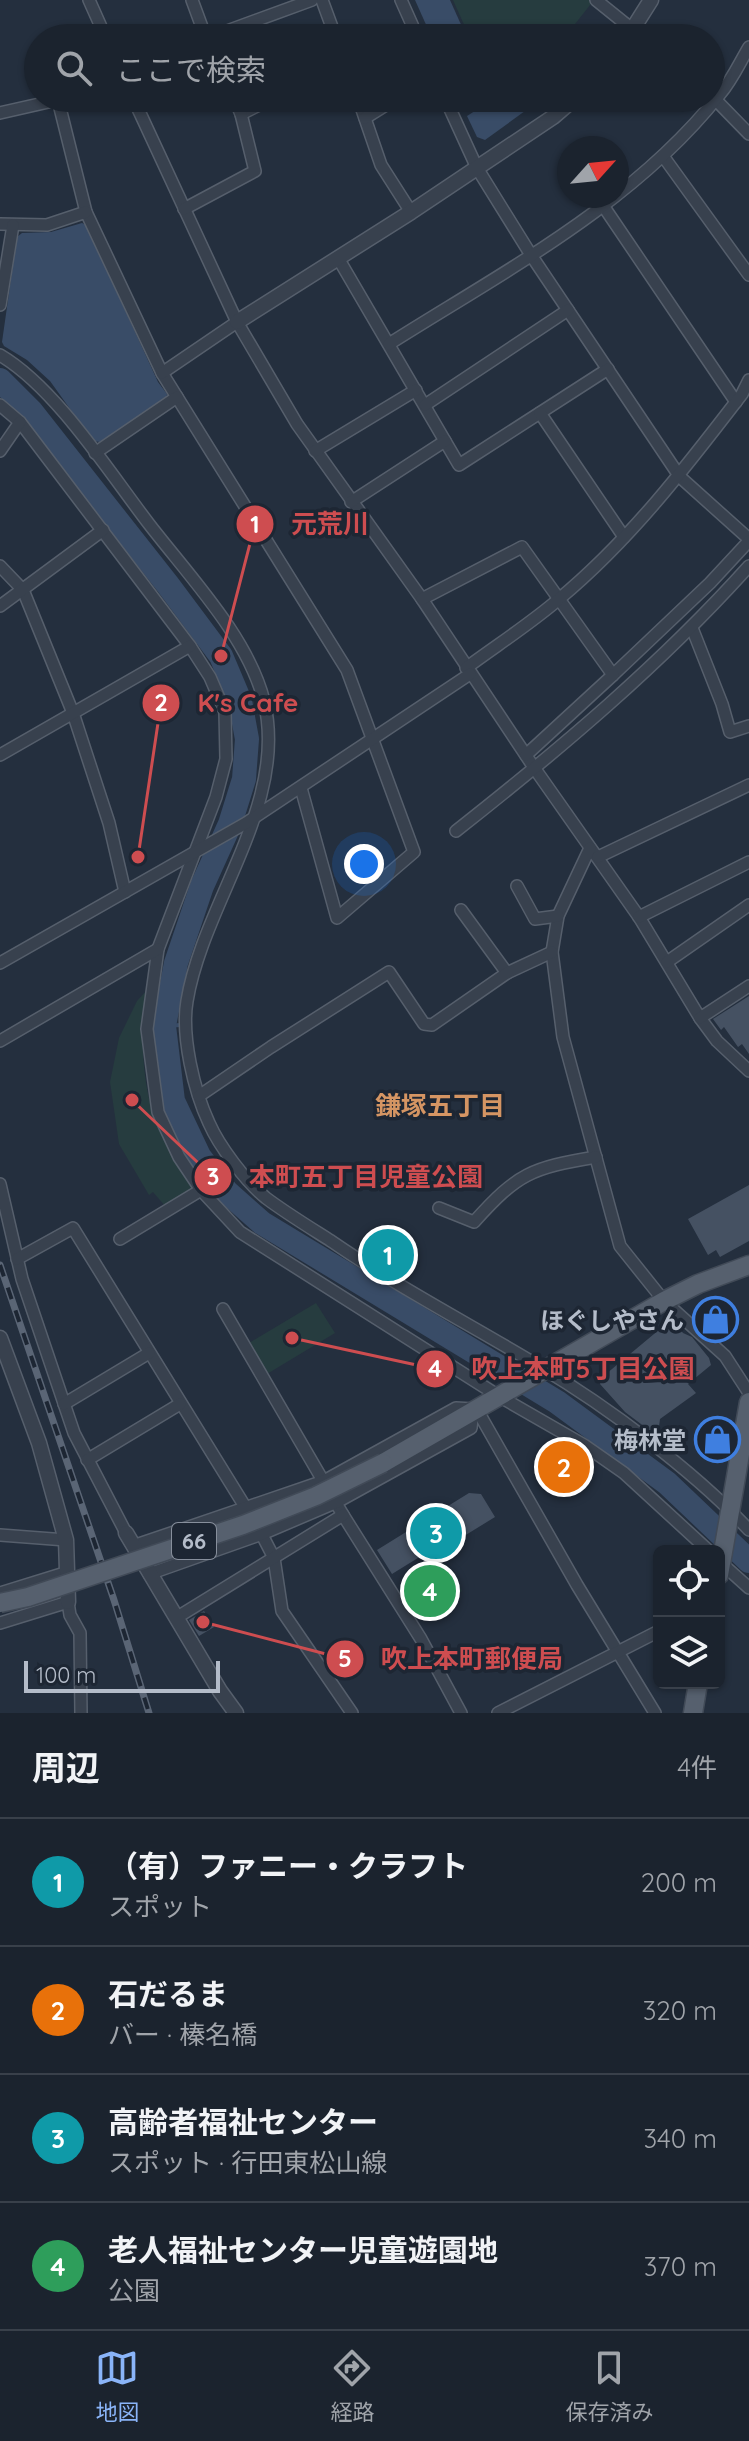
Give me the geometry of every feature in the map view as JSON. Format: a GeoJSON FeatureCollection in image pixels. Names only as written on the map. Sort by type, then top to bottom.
{"type":"FeatureCollection","features":[{"type":"Feature","properties":{"kind":"main road","name":"66"},"geometry":{"type":"LineString","coordinates":[[0,1603],[28,1597],[243,1525],[316,1496],[383,1463],[541,1369],[664,1301],[749,1265]]}},
{"type":"Feature","properties":{"kind":"main road"},"geometry":{"type":"LineString","coordinates":[[723,1545],[749,1402]]}},
{"type":"Feature","properties":{"kind":"main road"},"geometry":{"type":"LineString","coordinates":[[693,1713],[697,1689]]}},
{"type":"Feature","properties":{"kind":"street"},"geometry":{"type":"LineString","coordinates":[[89,0],[100,24]]}},
{"type":"Feature","properties":{"kind":"street"},"geometry":{"type":"LineString","coordinates":[[192,0],[201,24]]}},
{"type":"Feature","properties":{"kind":"street"},"geometry":{"type":"LineString","coordinates":[[246,24],[312,0]]}},
{"type":"Feature","properties":{"kind":"street"},"geometry":{"type":"LineString","coordinates":[[322,0],[331,24]]}},
{"type":"Feature","properties":{"kind":"street"},"geometry":{"type":"LineString","coordinates":[[401,0],[412,24]]}},
{"type":"Feature","properties":{"kind":"street"},"geometry":{"type":"LineString","coordinates":[[596,0],[622,24]]}},
{"type":"Feature","properties":{"kind":"street"},"geometry":{"type":"LineString","coordinates":[[639,24],[651,0]]}},
{"type":"Feature","properties":{"kind":"street"},"geometry":{"type":"LineString","coordinates":[[725,81],[749,47]]}},
{"type":"Feature","properties":{"kind":"street"},"geometry":{"type":"LineString","coordinates":[[0,113],[24,108]]}},
{"type":"Feature","properties":{"kind":"street"},"geometry":{"type":"LineString","coordinates":[[725,109],[749,134]]}},
{"type":"Feature","properties":{"kind":"street"},"geometry":{"type":"LineString","coordinates":[[65,112],[86,212],[162,373],[347,670],[414,852],[337,918],[301,788]]}},
{"type":"Feature","properties":{"kind":"street"},"geometry":{"type":"LineString","coordinates":[[139,112],[237,322],[315,451],[422,599],[468,671],[639,917],[700,1018],[717,1041],[749,1071]]}},
{"type":"Feature","properties":{"kind":"street"},"geometry":{"type":"LineString","coordinates":[[184,209],[255,171],[241,114],[245,112]]}},
{"type":"Feature","properties":{"kind":"street"},"geometry":{"type":"LineString","coordinates":[[363,112],[381,165],[411,212]]}},
{"type":"Feature","properties":{"kind":"street"},"geometry":{"type":"LineString","coordinates":[[365,118],[375,112]]}},
{"type":"Feature","properties":{"kind":"street"},"geometry":{"type":"LineString","coordinates":[[451,112],[477,168],[531,255],[680,477],[749,540],[710,583],[526,755]]}},
{"type":"Feature","properties":{"kind":"street"},"geometry":{"type":"LineString","coordinates":[[162,373],[559,112]]}},
{"type":"Feature","properties":{"kind":"street"},"geometry":{"type":"LineString","coordinates":[[629,185],[663,156],[701,112]]}},
{"type":"Feature","properties":{"kind":"street"},"geometry":{"type":"LineString","coordinates":[[663,156],[749,275]]}},
{"type":"Feature","properties":{"kind":"street"},"geometry":{"type":"LineString","coordinates":[[389,344],[602,208]]}},
{"type":"Feature","properties":{"kind":"street"},"geometry":{"type":"LineString","coordinates":[[605,208],[736,402]]}},
{"type":"Feature","properties":{"kind":"street"},"geometry":{"type":"LineString","coordinates":[[0,224],[47,225],[86,212]]}},
{"type":"Feature","properties":{"kind":"street"},"geometry":{"type":"LineString","coordinates":[[0,305],[13,225]]}},
{"type":"Feature","properties":{"kind":"street"},"geometry":{"type":"LineString","coordinates":[[338,258],[459,465],[608,369]]}},
{"type":"Feature","properties":{"kind":"street"},"geometry":{"type":"LineString","coordinates":[[425,405],[568,310]]}},
{"type":"Feature","properties":{"kind":"street"},"geometry":{"type":"LineString","coordinates":[[0,355],[37,383],[95,453],[245,654],[264,700],[268,731],[266,765],[250,820],[200,950],[186,1003],[189,1053],[210,1126],[236,1164],[263,1195],[388,1280],[541,1369],[639,1434],[749,1530]]}},
{"type":"Feature","properties":{"kind":"street"},"geometry":{"type":"LineString","coordinates":[[0,963],[250,820],[468,671],[559,599],[624,537],[680,477],[749,380]]}},
{"type":"Feature","properties":{"kind":"street"},"geometry":{"type":"LineString","coordinates":[[315,451],[416,390]]}},
{"type":"Feature","properties":{"kind":"street"},"geometry":{"type":"LineString","coordinates":[[95,453],[177,397]]}},
{"type":"Feature","properties":{"kind":"street"},"geometry":{"type":"LineString","coordinates":[[0,405],[20,422],[190,646],[210,677],[225,712],[226,759],[223,772],[158,949],[147,1029],[158,1112],[179,1157],[201,1190],[240,1232],[584,1445],[624,1473],[703,1545]]}},
{"type":"Feature","properties":{"kind":"street"},"geometry":{"type":"LineString","coordinates":[[540,413],[624,537]]}},
{"type":"Feature","properties":{"kind":"street"},"geometry":{"type":"LineString","coordinates":[[0,451],[20,422]]}},
{"type":"Feature","properties":{"kind":"street"},"geometry":{"type":"LineString","coordinates":[[351,502],[445,441]]}},
{"type":"Feature","properties":{"kind":"street"},"geometry":{"type":"LineString","coordinates":[[0,606],[103,530]]}},
{"type":"Feature","properties":{"kind":"street"},"geometry":{"type":"LineString","coordinates":[[422,599],[522,547],[613,675]]}},
{"type":"Feature","properties":{"kind":"street"},"geometry":{"type":"LineString","coordinates":[[0,566],[23,590],[73,713],[109,823],[125,892]]}},
{"type":"Feature","properties":{"kind":"street"},"geometry":{"type":"LineString","coordinates":[[456,831],[535,769],[622,693],[692,628],[749,566]]}},
{"type":"Feature","properties":{"kind":"street"},"geometry":{"type":"LineString","coordinates":[[692,628],[730,732],[749,726]]}},
{"type":"Feature","properties":{"kind":"street"},"geometry":{"type":"LineString","coordinates":[[0,755],[190,646]]}},
{"type":"Feature","properties":{"kind":"street"},"geometry":{"type":"LineString","coordinates":[[749,785],[594,853],[558,916],[552,952],[563,1037],[620,1246],[664,1301],[725,1356],[749,1393]]}},
{"type":"Feature","properties":{"kind":"street"},"geometry":{"type":"LineString","coordinates":[[639,917],[749,862]]}},
{"type":"Feature","properties":{"kind":"street"},"geometry":{"type":"LineString","coordinates":[[517,886],[535,919],[558,916]]}},
{"type":"Feature","properties":{"kind":"street"},"geometry":{"type":"LineString","coordinates":[[667,962],[749,905]]}},
{"type":"Feature","properties":{"kind":"street"},"geometry":{"type":"LineString","coordinates":[[461,910],[507,973]]}},
{"type":"Feature","properties":{"kind":"street"},"geometry":{"type":"LineString","coordinates":[[0,1041],[158,949]]}},
{"type":"Feature","properties":{"kind":"street"},"geometry":{"type":"LineString","coordinates":[[199,1096],[389,972],[424,1024],[432,1025],[507,973],[552,952]]}},
{"type":"Feature","properties":{"kind":"street"},"geometry":{"type":"LineString","coordinates":[[700,1018],[749,986]]}},
{"type":"Feature","properties":{"kind":"street"},"geometry":{"type":"LineString","coordinates":[[439,1208],[474,1222],[492,1200],[515,1180],[551,1165],[596,1157]]}},
{"type":"Feature","properties":{"kind":"street"},"geometry":{"type":"LineString","coordinates":[[0,1184],[17,1259],[74,1433],[149,1574],[236,1713]]}},
{"type":"Feature","properties":{"kind":"street"},"geometry":{"type":"LineString","coordinates":[[120,1239],[201,1190]]}},
{"type":"Feature","properties":{"kind":"street"},"geometry":{"type":"LineString","coordinates":[[17,1259],[73,1228],[262,1534],[274,1558],[282,1611],[352,1713]]}},
{"type":"Feature","properties":{"kind":"street"},"geometry":{"type":"LineString","coordinates":[[223,1309],[343,1515],[421,1639],[461,1713]]}},
{"type":"Feature","properties":{"kind":"street"},"geometry":{"type":"LineString","coordinates":[[0,1338],[39,1443],[66,1540],[68,1602],[70,1615],[80,1633],[81,1713]]}},
{"type":"Feature","properties":{"kind":"street"},"geometry":{"type":"LineString","coordinates":[[64,1404],[149,1353]]}},
{"type":"Feature","properties":{"kind":"street"},"geometry":{"type":"LineString","coordinates":[[87,1460],[180,1404]]}},
{"type":"Feature","properties":{"kind":"street"},"geometry":{"type":"LineString","coordinates":[[130,1540],[245,1508],[324,1481],[456,1408],[474,1408]]}},
{"type":"Feature","properties":{"kind":"street"},"geometry":{"type":"LineString","coordinates":[[149,1574],[262,1534],[337,1502],[471,1428],[474,1408]]}},
{"type":"Feature","properties":{"kind":"street"},"geometry":{"type":"LineString","coordinates":[[474,1408],[655,1713]]}},
{"type":"Feature","properties":{"kind":"street"},"geometry":{"type":"LineString","coordinates":[[176,1618],[343,1515]]}},
{"type":"Feature","properties":{"kind":"street"},"geometry":{"type":"LineString","coordinates":[[0,1535],[66,1540]]}},
{"type":"Feature","properties":{"kind":"street"},"geometry":{"type":"LineString","coordinates":[[725,1566],[749,1588]]}},
{"type":"Feature","properties":{"kind":"street"},"geometry":{"type":"LineString","coordinates":[[0,1593],[68,1572]]}},
{"type":"Feature","properties":{"kind":"street"},"geometry":{"type":"LineString","coordinates":[[0,1623],[68,1602]]}},
{"type":"Feature","properties":{"kind":"street"},"geometry":{"type":"LineString","coordinates":[[498,1713],[653,1634]]}},
{"type":"Feature","properties":{"kind":"green space"},"geometry":{"type":"Polygon","coordinates":[[[453,0],[594,0],[575,24],[464,24],[453,0]]]}},
{"type":"Feature","properties":{"kind":"green space"},"geometry":{"type":"Polygon","coordinates":[[[147,990],[143,1056],[151,1107],[194,1186],[166,1207],[153,1192],[149,1195],[119,1144],[110,1082],[119,1038],[137,1001],[147,990]]]}},
{"type":"Feature","properties":{"kind":"green space"},"geometry":{"type":"Polygon","coordinates":[[[316,1303],[335,1333],[267,1374],[249,1343],[316,1303]]]}},
{"type":"Feature","properties":{"kind":"green space"},"geometry":{"type":"Polygon","coordinates":[[[445,1563],[462,1591],[416,1619],[399,1591],[445,1563]]]}},
{"type":"Feature","properties":{"kind":"water"},"geometry":{"type":"Polygon","coordinates":[[[415,0],[450,0],[461,24],[426,24],[415,0]]]}},
{"type":"Feature","properties":{"kind":"water"},"geometry":{"type":"Polygon","coordinates":[[[473,112],[524,112],[485,140],[477,137],[467,116],[473,112]]]}},
{"type":"Feature","properties":{"kind":"water"},"geometry":{"type":"Polygon","coordinates":[[[82,223],[86,225],[158,382],[167,394],[166,400],[100,442],[93,441],[50,381],[2,342],[17,237],[22,233],[51,232],[82,223]]]}},
{"type":"Feature","properties":{"kind":"building"},"geometry":{"type":"Polygon","coordinates":[[[749,996],[749,1054],[742,1044],[738,1047],[724,1027],[721,1030],[713,1019],[749,996]]]}},
{"type":"Feature","properties":{"kind":"building"},"geometry":{"type":"Polygon","coordinates":[[[749,1185],[749,1241],[720,1257],[716,1250],[708,1255],[688,1219],[749,1185]]]}},
{"type":"Feature","properties":{"kind":"building"},"geometry":{"type":"Polygon","coordinates":[[[383,1238],[405,1252],[393,1271],[370,1257],[383,1238]]]}},
{"type":"Feature","properties":{"kind":"building"},"geometry":{"type":"Polygon","coordinates":[[[672,1319],[683,1333],[692,1337],[711,1365],[688,1384],[696,1393],[660,1419],[658,1434],[625,1412],[600,1384],[600,1379],[672,1319]]]}},
{"type":"Feature","properties":{"kind":"building"},"geometry":{"type":"Polygon","coordinates":[[[469,1493],[481,1494],[495,1517],[430,1557],[426,1553],[392,1574],[377,1550],[469,1493]]]}},
{"type":"Feature","properties":{"kind":"building"},"geometry":{"type":"Polygon","coordinates":[[[204,1611],[214,1627],[199,1636],[189,1620],[204,1611]]]}},
{"type":"Feature","properties":{"kind":"waterway"},"geometry":{"type":"LineString","coordinates":[[0,380],[31,411],[168,585],[221,656],[240,701],[247,739],[244,779],[230,824],[202,886],[176,963],[164,1026],[173,1101],[199,1156],[227,1192],[262,1223],[557,1402],[667,1483],[749,1561]]}},
{"type":"Feature","properties":{"kind":"waterway"},"geometry":{"type":"LineString","coordinates":[[164,1026],[181,1025]]}},
{"type":"Feature","properties":{"kind":"railway"},"geometry":{"type":"LineString","coordinates":[[0,1265],[114,1600],[149,1713]]}},
{"type":"Feature","properties":{"kind":"place","name":"元荒川"},"geometry":{"type":"Point","coordinates":[221,656]}},
{"type":"Feature","properties":{"kind":"place","name":"K's Cafe"},"geometry":{"type":"Point","coordinates":[138,857]}},
{"type":"Feature","properties":{"kind":"place","name":"本町五丁目児童公園"},"geometry":{"type":"Point","coordinates":[132,1100]}},
{"type":"Feature","properties":{"kind":"place","name":"（有）ファニー・クラフト"},"geometry":{"type":"Point","coordinates":[388,1255]}},
{"type":"Feature","properties":{"kind":"place","name":"ほぐしやさん"},"geometry":{"type":"Point","coordinates":[715,1320]}},
{"type":"Feature","properties":{"kind":"place","name":"吹上本町5丁目公園"},"geometry":{"type":"Point","coordinates":[292,1338]}},
{"type":"Feature","properties":{"kind":"place","name":"梅林堂"},"geometry":{"type":"Point","coordinates":[717,1440]}},
{"type":"Feature","properties":{"kind":"place","name":"石だるま"},"geometry":{"type":"Point","coordinates":[564,1467]}},
{"type":"Feature","properties":{"kind":"place","name":"高齢者福祉センター"},"geometry":{"type":"Point","coordinates":[436,1533]}},
{"type":"Feature","properties":{"kind":"place","name":"老人福祉センター児童遊園地"},"geometry":{"type":"Point","coordinates":[430,1591]}},
{"type":"Feature","properties":{"kind":"place","name":"吹上本町郵便局"},"geometry":{"type":"Point","coordinates":[203,1622]}},
{"type":"Feature","properties":{"kind":"district","name":"鎌塚五丁目"},"geometry":{"type":"Point","coordinates":[440,1105]}}]}
